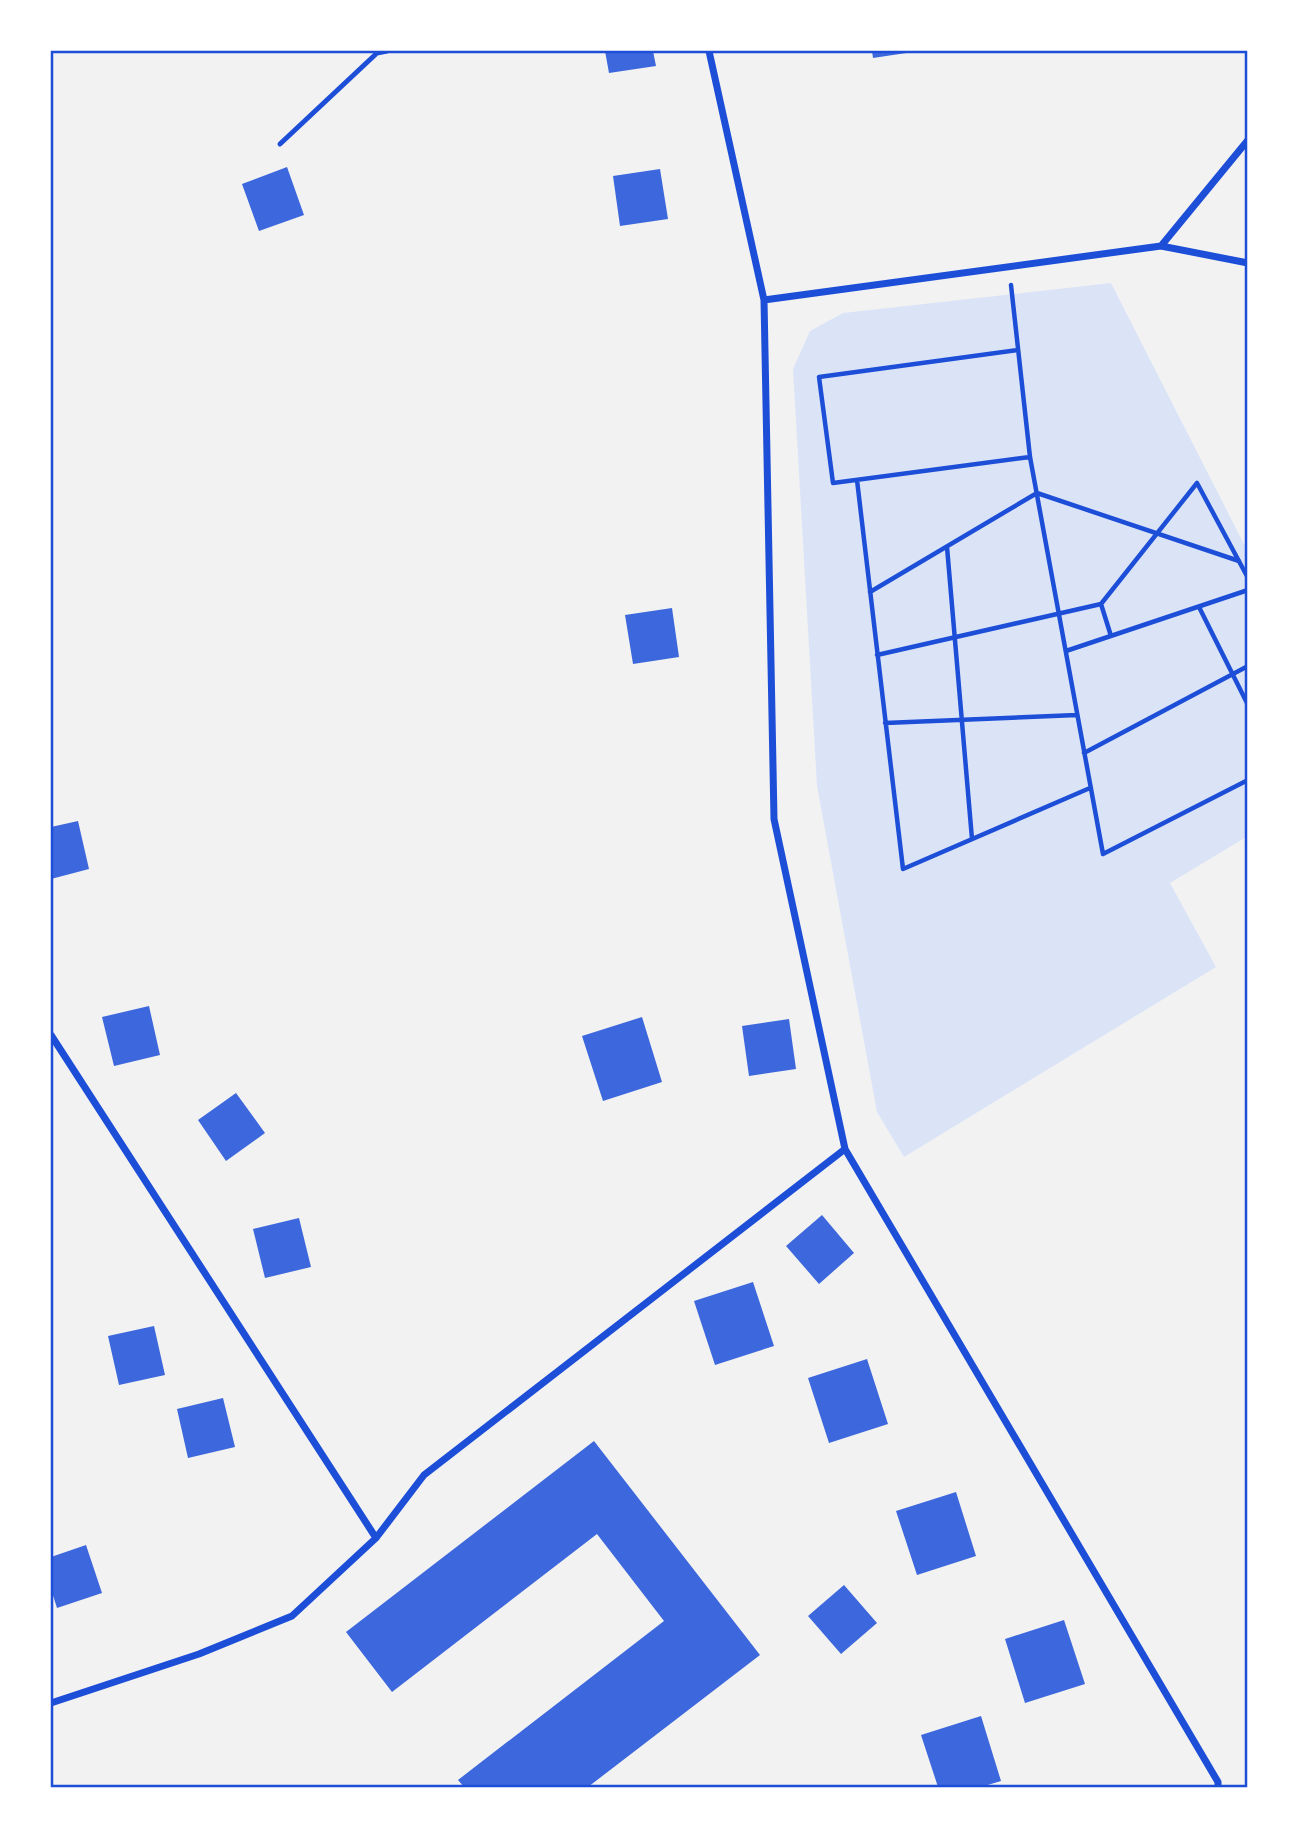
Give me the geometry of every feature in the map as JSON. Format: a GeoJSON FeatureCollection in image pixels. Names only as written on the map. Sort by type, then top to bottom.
{"type":"FeatureCollection","features":[{"type":"Feature","properties":{"kind":"street"},"geometry":{"type":"LineString","coordinates":[[709,51],[764,300],[774,819],[845,1149],[1218,1782],[1218,1787]]}},
{"type":"Feature","properties":{"kind":"street"},"geometry":{"type":"LineString","coordinates":[[1161,246],[1248,140]]}},
{"type":"Feature","properties":{"kind":"street"},"geometry":{"type":"LineString","coordinates":[[764,300],[1161,246],[1248,263]]}},
{"type":"Feature","properties":{"kind":"street"},"geometry":{"type":"LineString","coordinates":[[51,1035],[376,1538]]}},
{"type":"Feature","properties":{"kind":"street"},"geometry":{"type":"LineString","coordinates":[[51,1703],[199,1654],[292,1616],[376,1538],[424,1475],[845,1149]]}},
{"type":"Feature","properties":{"kind":"lane"},"geometry":{"type":"LineString","coordinates":[[280,144],[377,53],[387,51]]}},
{"type":"Feature","properties":{"kind":"path"},"geometry":{"type":"LineString","coordinates":[[1009,267],[1030,457],[1102,854],[1248,780]]}},
{"type":"Feature","properties":{"kind":"path"},"geometry":{"type":"LineString","coordinates":[[1018,350],[819,377],[833,483],[1030,457]]}},
{"type":"Feature","properties":{"kind":"path"},"geometry":{"type":"LineString","coordinates":[[857,480],[903,869],[1090,788]]}},
{"type":"Feature","properties":{"kind":"path"},"geometry":{"type":"LineString","coordinates":[[877,655],[1101,604],[1197,483],[1248,578]]}},
{"type":"Feature","properties":{"kind":"path"},"geometry":{"type":"LineString","coordinates":[[1037,492],[1239,561]]}},
{"type":"Feature","properties":{"kind":"path"},"geometry":{"type":"LineString","coordinates":[[870,592],[1037,492]]}},
{"type":"Feature","properties":{"kind":"path"},"geometry":{"type":"LineString","coordinates":[[947,547],[972,839]]}},
{"type":"Feature","properties":{"kind":"path"},"geometry":{"type":"LineString","coordinates":[[1066,651],[1248,590]]}},
{"type":"Feature","properties":{"kind":"path"},"geometry":{"type":"LineString","coordinates":[[1101,604],[1111,636]]}},
{"type":"Feature","properties":{"kind":"path"},"geometry":{"type":"LineString","coordinates":[[1199,607],[1248,705]]}},
{"type":"Feature","properties":{"kind":"path"},"geometry":{"type":"LineString","coordinates":[[1084,753],[1248,666]]}},
{"type":"Feature","properties":{"kind":"path"},"geometry":{"type":"LineString","coordinates":[[885,723],[1077,715]]}},
{"type":"Feature","properties":{"kind":"shaded area"},"geometry":{"type":"Polygon","coordinates":[[[1111,283],[1248,552],[1248,836],[1170,883],[1216,967],[904,1157],[877,1112],[817,786],[793,369],[810,331],[843,313],[1111,283]]]}},
{"type":"Feature","properties":{"kind":"building"},"geometry":{"type":"Polygon","coordinates":[[[605,51],[653,51],[656,66],[609,73],[605,51]]]}},
{"type":"Feature","properties":{"kind":"building"},"geometry":{"type":"Polygon","coordinates":[[[872,51],[913,51],[913,52],[873,58],[872,51]]]}},
{"type":"Feature","properties":{"kind":"building"},"geometry":{"type":"Polygon","coordinates":[[[287,167],[304,215],[259,231],[242,184],[287,167]]]}},
{"type":"Feature","properties":{"kind":"building"},"geometry":{"type":"Polygon","coordinates":[[[660,169],[668,219],[620,226],[613,176],[660,169]]]}},
{"type":"Feature","properties":{"kind":"building"},"geometry":{"type":"Polygon","coordinates":[[[672,608],[679,657],[633,664],[625,615],[672,608]]]}},
{"type":"Feature","properties":{"kind":"building"},"geometry":{"type":"Polygon","coordinates":[[[78,821],[89,869],[51,879],[51,827],[78,821]]]}},
{"type":"Feature","properties":{"kind":"building"},"geometry":{"type":"Polygon","coordinates":[[[149,1006],[160,1055],[114,1066],[102,1017],[149,1006]]]}},
{"type":"Feature","properties":{"kind":"building"},"geometry":{"type":"Polygon","coordinates":[[[642,1017],[662,1082],[603,1101],[582,1036],[642,1017]]]}},
{"type":"Feature","properties":{"kind":"building"},"geometry":{"type":"Polygon","coordinates":[[[789,1019],[796,1069],[749,1076],[742,1026],[789,1019]]]}},
{"type":"Feature","properties":{"kind":"building"},"geometry":{"type":"Polygon","coordinates":[[[236,1093],[265,1133],[226,1161],[198,1120],[236,1093]]]}},
{"type":"Feature","properties":{"kind":"building"},"geometry":{"type":"Polygon","coordinates":[[[822,1215],[854,1253],[819,1284],[786,1246],[822,1215]]]}},
{"type":"Feature","properties":{"kind":"building"},"geometry":{"type":"Polygon","coordinates":[[[299,1218],[311,1267],[265,1278],[253,1229],[299,1218]]]}},
{"type":"Feature","properties":{"kind":"building"},"geometry":{"type":"Polygon","coordinates":[[[753,1282],[774,1346],[715,1365],[694,1301],[753,1282]]]}},
{"type":"Feature","properties":{"kind":"building"},"geometry":{"type":"Polygon","coordinates":[[[154,1326],[165,1375],[119,1385],[108,1336],[154,1326]]]}},
{"type":"Feature","properties":{"kind":"building"},"geometry":{"type":"Polygon","coordinates":[[[867,1359],[888,1424],[829,1443],[808,1378],[867,1359]]]}},
{"type":"Feature","properties":{"kind":"building"},"geometry":{"type":"Polygon","coordinates":[[[223,1398],[235,1447],[188,1458],[177,1409],[223,1398]]]}},
{"type":"Feature","properties":{"kind":"building"},"geometry":{"type":"Polygon","coordinates":[[[594,1441],[760,1655],[588,1787],[464,1787],[458,1780],[664,1621],[597,1534],[392,1692],[346,1632],[594,1441]]]}},
{"type":"Feature","properties":{"kind":"building"},"geometry":{"type":"Polygon","coordinates":[[[956,1492],[976,1556],[917,1575],[896,1511],[956,1492]]]}},
{"type":"Feature","properties":{"kind":"building"},"geometry":{"type":"Polygon","coordinates":[[[86,1545],[102,1593],[57,1608],[51,1589],[51,1557],[86,1545]]]}},
{"type":"Feature","properties":{"kind":"building"},"geometry":{"type":"Polygon","coordinates":[[[844,1585],[877,1623],[841,1654],[808,1616],[844,1585]]]}},
{"type":"Feature","properties":{"kind":"building"},"geometry":{"type":"Polygon","coordinates":[[[1064,1620],[1085,1684],[1025,1703],[1005,1639],[1064,1620]]]}},
{"type":"Feature","properties":{"kind":"building"},"geometry":{"type":"Polygon","coordinates":[[[981,1716],[1001,1781],[981,1787],[938,1787],[921,1735],[981,1716]]]}}]}
